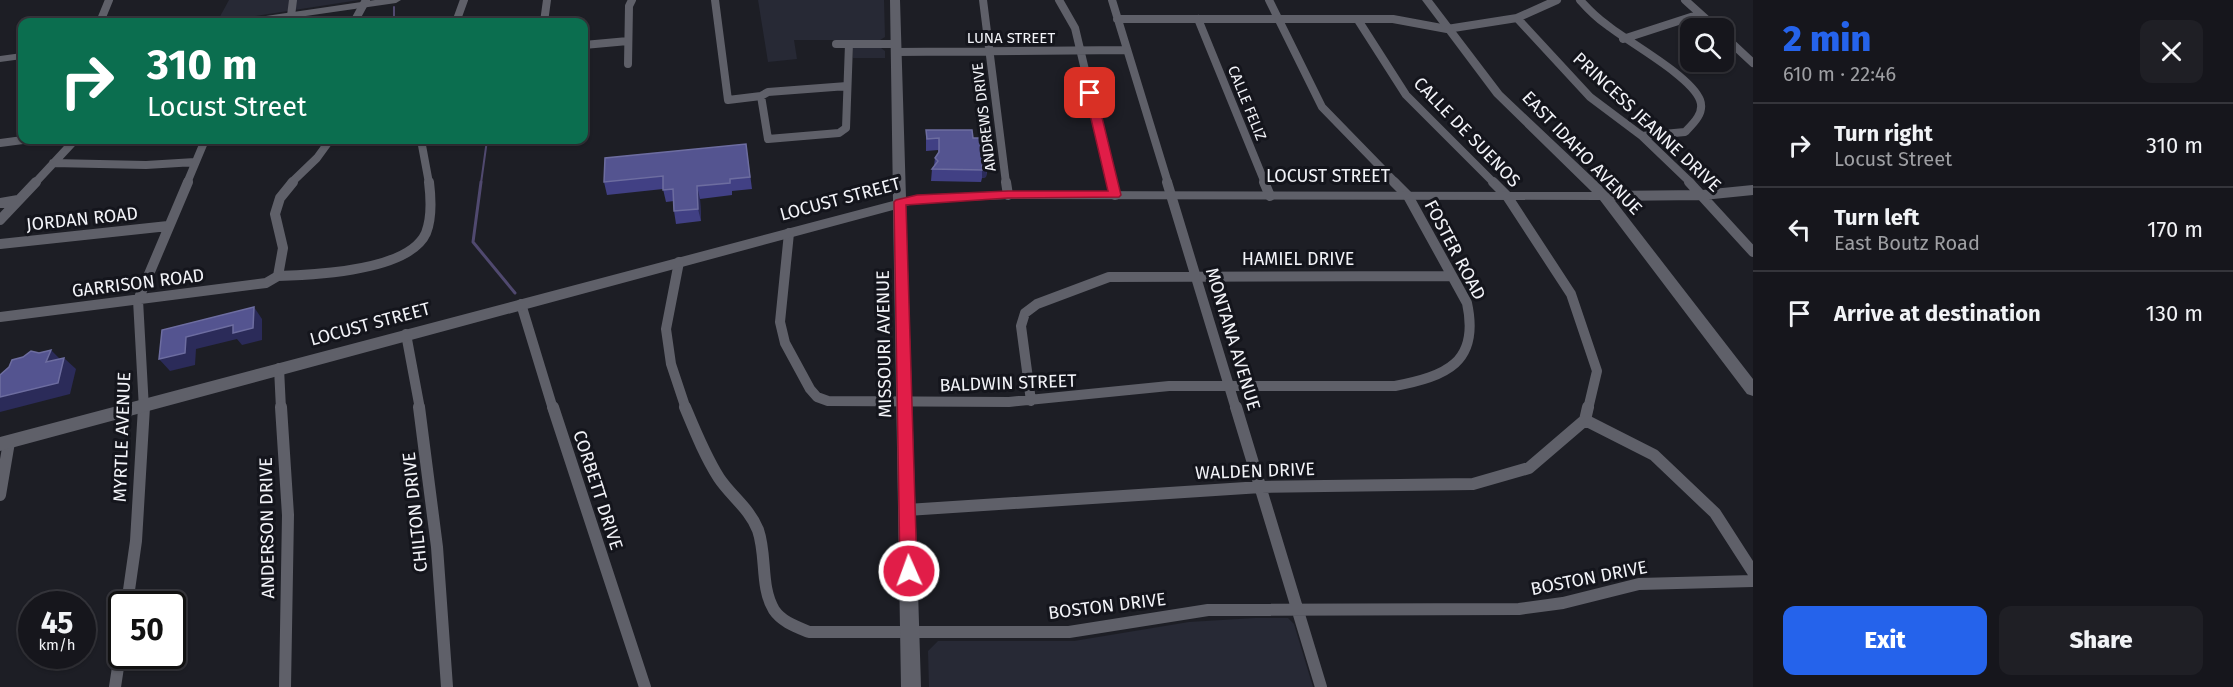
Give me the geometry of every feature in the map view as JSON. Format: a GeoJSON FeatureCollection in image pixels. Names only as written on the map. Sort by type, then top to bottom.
{"type":"FeatureCollection","features":[{"type":"Feature","properties":{"kind":"street"},"geometry":{"type":"LineString","coordinates":[[102,18],[109,0]]}},
{"type":"Feature","properties":{"kind":"street"},"geometry":{"type":"LineString","coordinates":[[291,16],[293,0]]}},
{"type":"Feature","properties":{"kind":"street"},"geometry":{"type":"LineString","coordinates":[[283,18],[366,2],[396,0]]}},
{"type":"Feature","properties":{"kind":"street"},"geometry":{"type":"LineString","coordinates":[[457,18],[464,0]]}},
{"type":"Feature","properties":{"kind":"street"},"geometry":{"type":"LineString","coordinates":[[545,18],[547,0]]}},
{"type":"Feature","properties":{"kind":"street"},"geometry":{"type":"LineString","coordinates":[[628,64],[629,6],[632,0]]}},
{"type":"Feature","properties":{"kind":"street"},"geometry":{"type":"LineString","coordinates":[[715,0],[728,100],[761,96],[768,92],[847,86]]}},
{"type":"Feature","properties":{"kind":"street","name":"MISSOURI AVENUE"},"geometry":{"type":"LineString","coordinates":[[895,0],[912,687]]}},
{"type":"Feature","properties":{"kind":"street","name":"ANDREWS DRIVE"},"geometry":{"type":"LineString","coordinates":[[983,0],[1008,195]]}},
{"type":"Feature","properties":{"kind":"street"},"geometry":{"type":"LineString","coordinates":[[1059,0],[1075,28],[1115,195]]}},
{"type":"Feature","properties":{"kind":"street","name":"MONTANA AVENUE"},"geometry":{"type":"LineString","coordinates":[[1112,0],[1322,687]]}},
{"type":"Feature","properties":{"kind":"street","name":"FOSTER ROAD"},"geometry":{"type":"LineString","coordinates":[[1230,386],[1395,386],[1416,383],[1437,376],[1453,365],[1462,355],[1470,337],[1469,310],[1408,196],[1322,108],[1269,0]]}},
{"type":"Feature","properties":{"kind":"street","name":"EAST IDAHO AVENUE"},"geometry":{"type":"LineString","coordinates":[[1427,0],[1498,94],[1604,196],[1753,390]]}},
{"type":"Feature","properties":{"kind":"street"},"geometry":{"type":"LineString","coordinates":[[1117,19],[1393,19],[1447,28],[1517,18],[1557,0]]}},
{"type":"Feature","properties":{"kind":"street"},"geometry":{"type":"LineString","coordinates":[[1580,0],[1603,24],[1686,81],[1700,100],[1700,115],[1685,132],[1642,136]]}},
{"type":"Feature","properties":{"kind":"street"},"geometry":{"type":"LineString","coordinates":[[1685,0],[1705,18]]}},
{"type":"Feature","properties":{"kind":"street"},"geometry":{"type":"LineString","coordinates":[[356,18],[366,2]]}},
{"type":"Feature","properties":{"kind":"street"},"geometry":{"type":"LineString","coordinates":[[1623,39],[1700,14]]}},
{"type":"Feature","properties":{"kind":"street","name":"PRINCESS JEANNE DRIVE"},"geometry":{"type":"LineString","coordinates":[[1517,18],[1590,97],[1642,136],[1703,195],[1753,252]]}},
{"type":"Feature","properties":{"kind":"street","name":"CALLE FELIZ"},"geometry":{"type":"LineString","coordinates":[[1198,19],[1270,196]]}},
{"type":"Feature","properties":{"kind":"street","name":"CALLE DE SUENOS"},"geometry":{"type":"LineString","coordinates":[[1358,20],[1406,96],[1507,196],[1572,294],[1597,371],[1585,420]]}},
{"type":"Feature","properties":{"kind":"street"},"geometry":{"type":"LineString","coordinates":[[588,45],[628,41]]}},
{"type":"Feature","properties":{"kind":"street","name":"LUNA STREET"},"geometry":{"type":"LineString","coordinates":[[836,44],[990,51],[1127,50]]}},
{"type":"Feature","properties":{"kind":"street"},"geometry":{"type":"LineString","coordinates":[[761,96],[768,140],[839,133],[846,128],[849,44]]}},
{"type":"Feature","properties":{"kind":"street"},"geometry":{"type":"LineString","coordinates":[[1734,45],[1753,63]]}},
{"type":"Feature","properties":{"kind":"street"},"geometry":{"type":"LineString","coordinates":[[0,59],[18,57]]}},
{"type":"Feature","properties":{"kind":"street"},"geometry":{"type":"LineString","coordinates":[[0,143],[18,141]]}},
{"type":"Feature","properties":{"kind":"street"},"geometry":{"type":"LineString","coordinates":[[0,220],[71,144]]}},
{"type":"Feature","properties":{"kind":"street","name":"MYRTLE AVENUE"},"geometry":{"type":"LineString","coordinates":[[129,591],[136,541],[144,405],[138,300],[203,144]]}},
{"type":"Feature","properties":{"kind":"street"},"geometry":{"type":"LineString","coordinates":[[278,276],[284,246],[274,222],[277,206],[287,188],[318,157],[327,144]]}},
{"type":"Feature","properties":{"kind":"street","name":"GARRISON ROAD"},"geometry":{"type":"LineString","coordinates":[[0,317],[266,283],[278,276],[373,266],[405,253],[425,234],[430,204],[429,168],[422,144]]}},
{"type":"Feature","properties":{"kind":"street"},"geometry":{"type":"LineString","coordinates":[[53,163],[146,165],[195,162]]}},
{"type":"Feature","properties":{"kind":"street","name":"LOCUST STREET"},"geometry":{"type":"LineString","coordinates":[[5,443],[917,199],[1008,195],[1703,195],[1753,190]]}},
{"type":"Feature","properties":{"kind":"street"},"geometry":{"type":"LineString","coordinates":[[0,204],[18,200]]}},
{"type":"Feature","properties":{"kind":"street","name":"JORDAN ROAD"},"geometry":{"type":"LineString","coordinates":[[0,244],[168,226]]}},
{"type":"Feature","properties":{"kind":"street","name":"BALDWIN STREET"},"geometry":{"type":"LineString","coordinates":[[789,233],[780,322],[785,343],[817,397],[834,402],[1031,402],[1159,387],[1230,386]]}},
{"type":"Feature","properties":{"kind":"street","name":"BOSTON DRIVE"},"geometry":{"type":"LineString","coordinates":[[679,262],[666,329],[668,355],[703,449],[721,480],[746,508],[758,529],[764,550],[765,589],[775,613],[786,623],[809,632],[1069,632],[1208,610],[1518,609],[1563,603],[1639,584],[1753,581]]}},
{"type":"Feature","properties":{"kind":"street","name":"HAMIEL DRIVE"},"geometry":{"type":"LineString","coordinates":[[1031,402],[1021,326],[1023,317],[1037,304],[1109,277],[1452,276]]}},
{"type":"Feature","properties":{"kind":"street","name":"CORBETT DRIVE"},"geometry":{"type":"LineString","coordinates":[[520,304],[582,501],[645,687]]}},
{"type":"Feature","properties":{"kind":"street","name":"CHILTON DRIVE"},"geometry":{"type":"LineString","coordinates":[[406,334],[424,427],[432,495],[441,580],[442,647],[447,687]]}},
{"type":"Feature","properties":{"kind":"street","name":"ANDERSON DRIVE"},"geometry":{"type":"LineString","coordinates":[[279,368],[288,515],[285,687]]}},
{"type":"Feature","properties":{"kind":"street"},"geometry":{"type":"LineString","coordinates":[[1585,420],[1654,455],[1714,513],[1753,572]]}},
{"type":"Feature","properties":{"kind":"street","name":"WALDEN DRIVE"},"geometry":{"type":"LineString","coordinates":[[907,510],[1261,487],[1473,484],[1529,468],[1585,420]]}},
{"type":"Feature","properties":{"kind":"street"},"geometry":{"type":"LineString","coordinates":[[0,495],[5,443]]}},
{"type":"Feature","properties":{"kind":"street"},"geometry":{"type":"LineString","coordinates":[[115,687],[118,669]]}},
{"type":"Feature","properties":{"kind":"shaded area"},"geometry":{"type":"Polygon","coordinates":[[[229,0],[359,0],[243,18],[219,18],[229,0]]]}},
{"type":"Feature","properties":{"kind":"shaded area"},"geometry":{"type":"Polygon","coordinates":[[[758,0],[884,0],[885,37],[880,40],[794,40],[797,59],[768,62],[758,0]]]}},
{"type":"Feature","properties":{"kind":"shaded area"},"geometry":{"type":"Polygon","coordinates":[[[853,48],[881,48],[885,51],[885,58],[853,58],[853,48]]]}},
{"type":"Feature","properties":{"kind":"shaded area"},"geometry":{"type":"Polygon","coordinates":[[[1288,618],[1294,624],[1313,687],[929,687],[928,651],[938,641],[1074,641],[1189,622],[1288,618]]]}},
{"type":"Feature","properties":{"kind":"building"},"geometry":{"type":"Polygon","coordinates":[[[926,130],[972,130],[973,138],[988,138],[991,158],[987,158],[987,164],[982,166],[983,170],[932,169],[938,161],[935,158],[939,152],[939,138],[927,139],[926,130]]]}},
{"type":"Feature","properties":{"kind":"building"},"geometry":{"type":"Polygon","coordinates":[[[746,144],[750,177],[730,179],[730,183],[697,186],[698,209],[674,211],[673,189],[663,190],[663,176],[604,182],[605,158],[746,144]]]}},
{"type":"Feature","properties":{"kind":"building"},"geometry":{"type":"Polygon","coordinates":[[[254,307],[253,328],[233,333],[233,325],[186,337],[185,353],[159,359],[162,330],[254,307]]]}},
{"type":"Feature","properties":{"kind":"building"},"geometry":{"type":"Polygon","coordinates":[[[51,350],[46,362],[64,358],[58,383],[0,397],[0,375],[9,367],[12,360],[23,357],[31,351],[39,353],[51,350]]]}},
{"type":"Feature","properties":{"kind":"waterway"},"geometry":{"type":"LineString","coordinates":[[394,7],[394,18]]}},
{"type":"Feature","properties":{"kind":"waterway"},"geometry":{"type":"LineString","coordinates":[[481,183],[486,144]]}},
{"type":"Feature","properties":{"kind":"waterway"},"geometry":{"type":"LineString","coordinates":[[481,182],[473,242],[515,293]]}},
{"type":"Feature","properties":{"kind":"route"},"geometry":{"type":"LineString","coordinates":[[909,571],[900,202],[917,199],[1008,195],[1115,195],[1090,93]]}}]}
